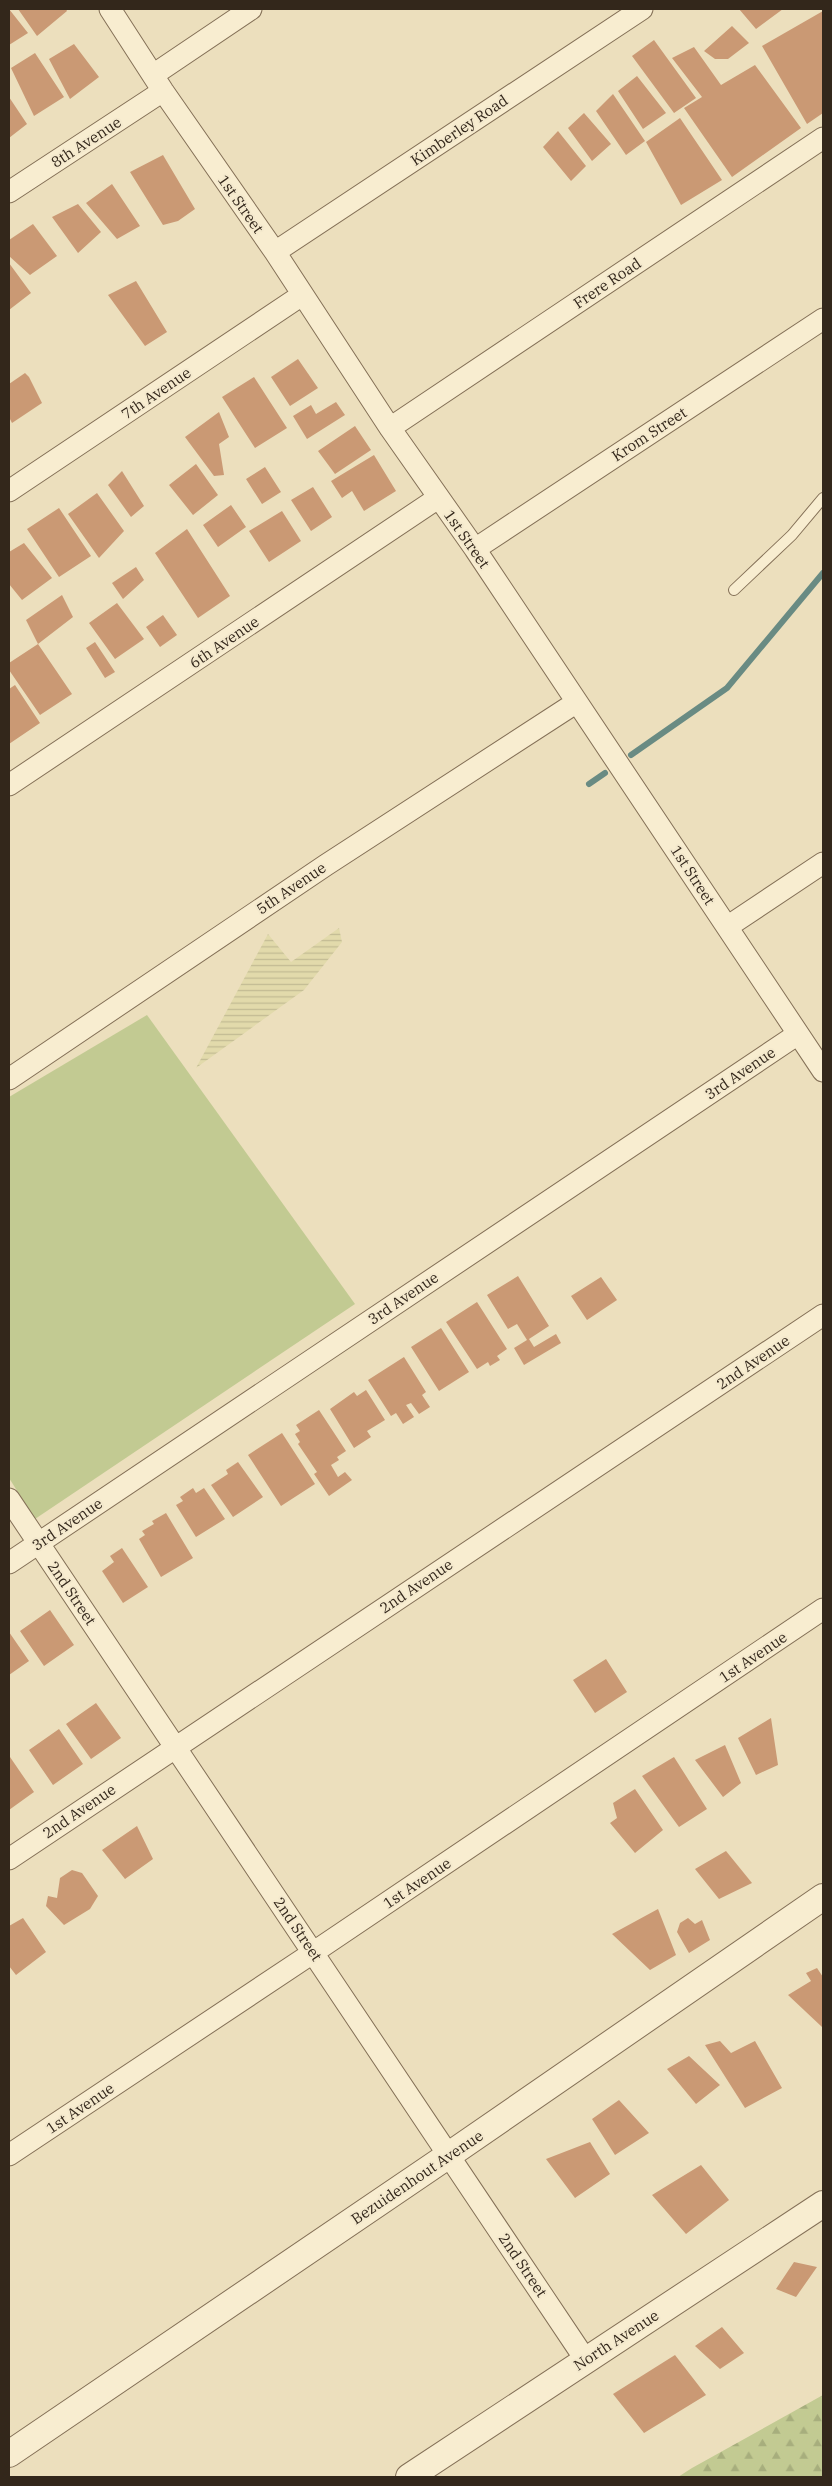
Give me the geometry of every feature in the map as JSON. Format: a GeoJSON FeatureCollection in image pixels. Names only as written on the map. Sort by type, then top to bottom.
{"type":"FeatureCollection","features":[{"type":"Feature","properties":{"kind":"street","name":"1st Street"},"geometry":{"type":"LineString","coordinates":[[110,9],[158,83],[275,252],[390,428],[475,549],[823,1071]]}},
{"type":"Feature","properties":{"kind":"street","name":"8th Avenue"},"geometry":{"type":"LineString","coordinates":[[9,192],[158,83],[251,9]]}},
{"type":"Feature","properties":{"kind":"street","name":"Kimberley Road"},"geometry":{"type":"LineString","coordinates":[[275,252],[642,9]]}},
{"type":"Feature","properties":{"kind":"street","name":"Frere Road"},"geometry":{"type":"LineString","coordinates":[[390,428],[823,138]]}},
{"type":"Feature","properties":{"kind":"street","name":"7th Avenue"},"geometry":{"type":"LineString","coordinates":[[9,491],[302,295]]}},
{"type":"Feature","properties":{"kind":"street","name":"Krom Street"},"geometry":{"type":"LineString","coordinates":[[475,549],[823,319]]}},
{"type":"Feature","properties":{"kind":"street","name":"6th Avenue"},"geometry":{"type":"LineString","coordinates":[[9,785],[438,498]]}},
{"type":"Feature","properties":{"kind":"street","name":"5th Avenue"},"geometry":{"type":"LineString","coordinates":[[9,1079],[326,865],[577,702]]}},
{"type":"Feature","properties":{"kind":"street"},"geometry":{"type":"LineString","coordinates":[[727,927],[823,863]]}},
{"type":"Feature","properties":{"kind":"street","name":"3rd Avenue"},"geometry":{"type":"LineString","coordinates":[[9,1563],[798,1034]]}},
{"type":"Feature","properties":{"kind":"street","name":"2nd Avenue"},"geometry":{"type":"LineString","coordinates":[[9,1858],[823,1315]]}},
{"type":"Feature","properties":{"kind":"street","name":"2nd Street"},"geometry":{"type":"LineString","coordinates":[[9,1499],[585,2359]]}},
{"type":"Feature","properties":{"kind":"street","name":"1st Avenue"},"geometry":{"type":"LineString","coordinates":[[9,2155],[823,1609]]}},
{"type":"Feature","properties":{"kind":"street","name":"Bezuidenhout Avenue"},"geometry":{"type":"LineString","coordinates":[[9,2454],[449,2155],[823,1897]]}},
{"type":"Feature","properties":{"kind":"street","name":"North Avenue"},"geometry":{"type":"LineString","coordinates":[[409,2477],[585,2359],[823,2204]]}},
{"type":"Feature","properties":{"kind":"lane"},"geometry":{"type":"LineString","coordinates":[[734,590],[792,535],[823,498]]}},
{"type":"Feature","properties":{"kind":"shaded area"},"geometry":{"type":"Polygon","coordinates":[[[339,928],[342,942],[304,990],[196,1068],[268,934],[291,962],[339,928]]]}},
{"type":"Feature","properties":{"kind":"green space"},"geometry":{"type":"Polygon","coordinates":[[[147,1015],[355,1304],[35,1519],[9,1478],[9,1097],[147,1015]]]}},
{"type":"Feature","properties":{"kind":"green space"},"geometry":{"type":"Polygon","coordinates":[[[823,2395],[823,2477],[678,2477],[692,2468],[823,2395]]]}},
{"type":"Feature","properties":{"kind":"building"},"geometry":{"type":"Polygon","coordinates":[[[9,9],[28,33],[9,45],[9,9]]]}},
{"type":"Feature","properties":{"kind":"building"},"geometry":{"type":"Polygon","coordinates":[[[18,9],[66,9],[67,11],[37,36],[18,9]]]}},
{"type":"Feature","properties":{"kind":"building"},"geometry":{"type":"Polygon","coordinates":[[[739,9],[783,9],[756,29],[739,9]]]}},
{"type":"Feature","properties":{"kind":"building"},"geometry":{"type":"Polygon","coordinates":[[[823,11],[823,113],[807,124],[762,46],[823,11]]]}},
{"type":"Feature","properties":{"kind":"building"},"geometry":{"type":"Polygon","coordinates":[[[732,26],[749,43],[728,59],[715,59],[704,51],[732,26]]]}},
{"type":"Feature","properties":{"kind":"building"},"geometry":{"type":"Polygon","coordinates":[[[654,40],[696,98],[674,113],[632,56],[654,40]]]}},
{"type":"Feature","properties":{"kind":"building"},"geometry":{"type":"Polygon","coordinates":[[[74,44],[99,77],[70,99],[49,59],[74,44]]]}},
{"type":"Feature","properties":{"kind":"building"},"geometry":{"type":"Polygon","coordinates":[[[694,47],[721,85],[755,65],[801,128],[732,177],[684,108],[702,97],[672,58],[694,47]]]}},
{"type":"Feature","properties":{"kind":"building"},"geometry":{"type":"Polygon","coordinates":[[[35,53],[64,97],[34,116],[11,68],[35,53]]]}},
{"type":"Feature","properties":{"kind":"building"},"geometry":{"type":"Polygon","coordinates":[[[637,76],[666,113],[643,129],[618,91],[637,76]]]}},
{"type":"Feature","properties":{"kind":"building"},"geometry":{"type":"Polygon","coordinates":[[[613,94],[645,141],[626,155],[596,111],[613,94]]]}},
{"type":"Feature","properties":{"kind":"building"},"geometry":{"type":"Polygon","coordinates":[[[9,97],[27,124],[9,138],[9,97]]]}},
{"type":"Feature","properties":{"kind":"building"},"geometry":{"type":"Polygon","coordinates":[[[584,113],[611,144],[592,161],[568,128],[584,113]]]}},
{"type":"Feature","properties":{"kind":"building"},"geometry":{"type":"Polygon","coordinates":[[[680,118],[722,180],[681,205],[646,142],[680,118]]]}},
{"type":"Feature","properties":{"kind":"building"},"geometry":{"type":"Polygon","coordinates":[[[558,131],[586,166],[571,181],[543,147],[558,131]]]}},
{"type":"Feature","properties":{"kind":"building"},"geometry":{"type":"Polygon","coordinates":[[[163,155],[195,209],[178,221],[163,225],[130,172],[163,155]]]}},
{"type":"Feature","properties":{"kind":"building"},"geometry":{"type":"Polygon","coordinates":[[[112,184],[140,226],[117,239],[86,203],[112,184]]]}},
{"type":"Feature","properties":{"kind":"building"},"geometry":{"type":"Polygon","coordinates":[[[78,204],[101,232],[78,253],[52,217],[78,204]]]}},
{"type":"Feature","properties":{"kind":"building"},"geometry":{"type":"Polygon","coordinates":[[[33,224],[57,256],[30,275],[9,256],[9,240],[33,224]]]}},
{"type":"Feature","properties":{"kind":"building"},"geometry":{"type":"Polygon","coordinates":[[[9,263],[31,293],[9,310],[9,263]]]}},
{"type":"Feature","properties":{"kind":"building"},"geometry":{"type":"Polygon","coordinates":[[[136,281],[167,332],[145,346],[108,295],[136,281]]]}},
{"type":"Feature","properties":{"kind":"building"},"geometry":{"type":"Polygon","coordinates":[[[298,359],[318,388],[290,406],[271,377],[298,359]]]}},
{"type":"Feature","properties":{"kind":"building"},"geometry":{"type":"Polygon","coordinates":[[[25,373],[29,377],[42,403],[12,423],[9,417],[9,384],[25,373]]]}},
{"type":"Feature","properties":{"kind":"building"},"geometry":{"type":"Polygon","coordinates":[[[254,377],[287,428],[255,448],[222,397],[254,377]]]}},
{"type":"Feature","properties":{"kind":"building"},"geometry":{"type":"Polygon","coordinates":[[[336,402],[345,415],[307,439],[293,416],[311,405],[316,414],[336,402]]]}},
{"type":"Feature","properties":{"kind":"building"},"geometry":{"type":"Polygon","coordinates":[[[219,412],[229,437],[219,444],[224,475],[214,476],[185,437],[219,412]]]}},
{"type":"Feature","properties":{"kind":"building"},"geometry":{"type":"Polygon","coordinates":[[[355,426],[371,450],[335,474],[318,451],[355,426]]]}},
{"type":"Feature","properties":{"kind":"building"},"geometry":{"type":"Polygon","coordinates":[[[374,455],[396,491],[364,511],[352,491],[342,498],[331,481],[374,455]]]}},
{"type":"Feature","properties":{"kind":"building"},"geometry":{"type":"Polygon","coordinates":[[[196,464],[218,495],[193,515],[169,485],[196,464]]]}},
{"type":"Feature","properties":{"kind":"building"},"geometry":{"type":"Polygon","coordinates":[[[265,467],[281,492],[262,504],[246,479],[265,467]]]}},
{"type":"Feature","properties":{"kind":"building"},"geometry":{"type":"Polygon","coordinates":[[[122,471],[144,506],[131,517],[108,485],[122,471]]]}},
{"type":"Feature","properties":{"kind":"building"},"geometry":{"type":"Polygon","coordinates":[[[313,487],[332,517],[311,531],[291,500],[313,487]]]}},
{"type":"Feature","properties":{"kind":"building"},"geometry":{"type":"Polygon","coordinates":[[[97,493],[124,531],[99,558],[68,514],[97,493]]]}},
{"type":"Feature","properties":{"kind":"building"},"geometry":{"type":"Polygon","coordinates":[[[231,505],[246,527],[218,547],[203,525],[231,505]]]}},
{"type":"Feature","properties":{"kind":"building"},"geometry":{"type":"Polygon","coordinates":[[[59,508],[91,556],[59,577],[27,529],[59,508]]]}},
{"type":"Feature","properties":{"kind":"building"},"geometry":{"type":"Polygon","coordinates":[[[282,511],[301,541],[269,562],[249,531],[282,511]]]}},
{"type":"Feature","properties":{"kind":"building"},"geometry":{"type":"Polygon","coordinates":[[[187,529],[230,596],[198,618],[155,553],[187,529]]]}},
{"type":"Feature","properties":{"kind":"building"},"geometry":{"type":"Polygon","coordinates":[[[24,543],[52,578],[22,600],[9,584],[9,552],[24,543]]]}},
{"type":"Feature","properties":{"kind":"building"},"geometry":{"type":"Polygon","coordinates":[[[136,567],[144,580],[123,599],[112,583],[136,567]]]}},
{"type":"Feature","properties":{"kind":"building"},"geometry":{"type":"Polygon","coordinates":[[[62,595],[73,617],[38,644],[26,620],[62,595]]]}},
{"type":"Feature","properties":{"kind":"building"},"geometry":{"type":"Polygon","coordinates":[[[117,603],[144,639],[115,659],[89,623],[117,603]]]}},
{"type":"Feature","properties":{"kind":"building"},"geometry":{"type":"Polygon","coordinates":[[[163,615],[177,635],[160,647],[146,627],[163,615]]]}},
{"type":"Feature","properties":{"kind":"building"},"geometry":{"type":"Polygon","coordinates":[[[95,642],[115,672],[105,678],[86,648],[95,642]]]}},
{"type":"Feature","properties":{"kind":"building"},"geometry":{"type":"Polygon","coordinates":[[[38,644],[72,694],[40,715],[9,670],[9,663],[38,644]]]}},
{"type":"Feature","properties":{"kind":"building"},"geometry":{"type":"Polygon","coordinates":[[[15,685],[40,723],[9,744],[9,689],[15,685]]]}},
{"type":"Feature","properties":{"kind":"building"},"geometry":{"type":"Polygon","coordinates":[[[518,1276],[549,1326],[529,1339],[534,1347],[556,1334],[561,1343],[524,1365],[514,1348],[527,1340],[517,1324],[508,1329],[487,1295],[518,1276]]]}},
{"type":"Feature","properties":{"kind":"building"},"geometry":{"type":"Polygon","coordinates":[[[601,1277],[617,1300],[587,1320],[571,1296],[601,1277]]]}},
{"type":"Feature","properties":{"kind":"building"},"geometry":{"type":"Polygon","coordinates":[[[477,1302],[507,1349],[497,1356],[500,1360],[490,1366],[488,1362],[477,1369],[446,1322],[477,1302]]]}},
{"type":"Feature","properties":{"kind":"building"},"geometry":{"type":"Polygon","coordinates":[[[441,1328],[469,1372],[439,1391],[411,1347],[441,1328]]]}},
{"type":"Feature","properties":{"kind":"building"},"geometry":{"type":"Polygon","coordinates":[[[404,1357],[426,1392],[422,1395],[430,1407],[419,1414],[411,1403],[406,1405],[414,1417],[403,1424],[396,1413],[391,1416],[368,1380],[404,1357]]]}},
{"type":"Feature","properties":{"kind":"building"},"geometry":{"type":"Polygon","coordinates":[[[366,1390],[385,1420],[367,1431],[371,1437],[354,1448],[330,1409],[354,1392],[357,1396],[366,1390]]]}},
{"type":"Feature","properties":{"kind":"building"},"geometry":{"type":"Polygon","coordinates":[[[319,1410],[346,1451],[337,1457],[339,1460],[331,1465],[338,1477],[345,1472],[352,1480],[329,1496],[314,1474],[317,1472],[298,1444],[300,1442],[295,1434],[300,1431],[296,1425],[319,1410]]]}},
{"type":"Feature","properties":{"kind":"building"},"geometry":{"type":"Polygon","coordinates":[[[282,1433],[315,1484],[281,1506],[248,1455],[282,1433]]]}},
{"type":"Feature","properties":{"kind":"building"},"geometry":{"type":"Polygon","coordinates":[[[238,1462],[263,1497],[233,1517],[211,1485],[228,1474],[226,1470],[238,1462]]]}},
{"type":"Feature","properties":{"kind":"building"},"geometry":{"type":"Polygon","coordinates":[[[193,1488],[196,1493],[204,1488],[225,1519],[196,1537],[176,1505],[183,1501],[180,1497],[193,1488]]]}},
{"type":"Feature","properties":{"kind":"building"},"geometry":{"type":"Polygon","coordinates":[[[166,1513],[193,1558],[161,1577],[139,1539],[145,1535],[142,1531],[154,1524],[152,1521],[166,1513]]]}},
{"type":"Feature","properties":{"kind":"building"},"geometry":{"type":"Polygon","coordinates":[[[122,1548],[148,1587],[123,1603],[102,1571],[114,1562],[110,1556],[122,1548]]]}},
{"type":"Feature","properties":{"kind":"building"},"geometry":{"type":"Polygon","coordinates":[[[50,1610],[74,1645],[44,1666],[20,1631],[50,1610]]]}},
{"type":"Feature","properties":{"kind":"building"},"geometry":{"type":"Polygon","coordinates":[[[9,1632],[29,1661],[9,1675],[9,1632]]]}},
{"type":"Feature","properties":{"kind":"building"},"geometry":{"type":"Polygon","coordinates":[[[606,1659],[627,1692],[595,1713],[573,1680],[606,1659]]]}},
{"type":"Feature","properties":{"kind":"building"},"geometry":{"type":"Polygon","coordinates":[[[96,1703],[121,1738],[91,1759],[66,1724],[96,1703]]]}},
{"type":"Feature","properties":{"kind":"building"},"geometry":{"type":"Polygon","coordinates":[[[771,1718],[778,1765],[756,1775],[738,1738],[771,1718]]]}},
{"type":"Feature","properties":{"kind":"building"},"geometry":{"type":"Polygon","coordinates":[[[59,1729],[83,1764],[53,1785],[29,1750],[59,1729]]]}},
{"type":"Feature","properties":{"kind":"building"},"geometry":{"type":"Polygon","coordinates":[[[725,1745],[741,1783],[723,1797],[695,1760],[725,1745]]]}},
{"type":"Feature","properties":{"kind":"building"},"geometry":{"type":"Polygon","coordinates":[[[674,1757],[707,1809],[679,1827],[642,1776],[674,1757]]]}},
{"type":"Feature","properties":{"kind":"building"},"geometry":{"type":"Polygon","coordinates":[[[9,1758],[34,1792],[9,1810],[9,1758]]]}},
{"type":"Feature","properties":{"kind":"building"},"geometry":{"type":"Polygon","coordinates":[[[635,1789],[663,1830],[635,1853],[610,1823],[617,1818],[613,1803],[635,1789]]]}},
{"type":"Feature","properties":{"kind":"building"},"geometry":{"type":"Polygon","coordinates":[[[137,1826],[153,1859],[125,1879],[102,1850],[137,1826]]]}},
{"type":"Feature","properties":{"kind":"building"},"geometry":{"type":"Polygon","coordinates":[[[726,1851],[752,1883],[719,1899],[695,1869],[726,1851]]]}},
{"type":"Feature","properties":{"kind":"building"},"geometry":{"type":"Polygon","coordinates":[[[72,1870],[82,1873],[98,1896],[90,1909],[64,1925],[46,1906],[48,1896],[57,1898],[60,1878],[72,1870]]]}},
{"type":"Feature","properties":{"kind":"building"},"geometry":{"type":"Polygon","coordinates":[[[658,1909],[676,1955],[650,1970],[612,1934],[658,1909]]]}},
{"type":"Feature","properties":{"kind":"building"},"geometry":{"type":"Polygon","coordinates":[[[23,1918],[46,1952],[16,1975],[9,1966],[9,1926],[23,1918]]]}},
{"type":"Feature","properties":{"kind":"building"},"geometry":{"type":"Polygon","coordinates":[[[688,1918],[695,1924],[702,1920],[710,1940],[689,1953],[677,1932],[680,1923],[688,1918]]]}},
{"type":"Feature","properties":{"kind":"building"},"geometry":{"type":"Polygon","coordinates":[[[817,1968],[823,1977],[822,2027],[788,1995],[811,1981],[806,1973],[817,1968]]]}},
{"type":"Feature","properties":{"kind":"building"},"geometry":{"type":"Polygon","coordinates":[[[720,2041],[731,2053],[755,2041],[782,2088],[745,2108],[705,2045],[720,2041]]]}},
{"type":"Feature","properties":{"kind":"building"},"geometry":{"type":"Polygon","coordinates":[[[689,2056],[720,2085],[696,2104],[667,2069],[689,2056]]]}},
{"type":"Feature","properties":{"kind":"building"},"geometry":{"type":"Polygon","coordinates":[[[619,2100],[649,2133],[615,2155],[592,2119],[619,2100]]]}},
{"type":"Feature","properties":{"kind":"building"},"geometry":{"type":"Polygon","coordinates":[[[590,2142],[610,2174],[575,2198],[546,2159],[590,2142]]]}},
{"type":"Feature","properties":{"kind":"building"},"geometry":{"type":"Polygon","coordinates":[[[701,2165],[729,2200],[686,2234],[652,2195],[701,2165]]]}},
{"type":"Feature","properties":{"kind":"building"},"geometry":{"type":"Polygon","coordinates":[[[794,2262],[817,2267],[796,2297],[776,2289],[794,2262]]]}},
{"type":"Feature","properties":{"kind":"building"},"geometry":{"type":"Polygon","coordinates":[[[722,2327],[744,2353],[720,2369],[695,2346],[722,2327]]]}},
{"type":"Feature","properties":{"kind":"building"},"geometry":{"type":"Polygon","coordinates":[[[675,2355],[706,2395],[644,2433],[613,2394],[675,2355]]]}},
{"type":"Feature","properties":{"kind":"waterway"},"geometry":{"type":"LineString","coordinates":[[631,755],[727,688],[823,573]]}},
{"type":"Feature","properties":{"kind":"waterway"},"geometry":{"type":"LineString","coordinates":[[589,784],[605,773]]}}]}
